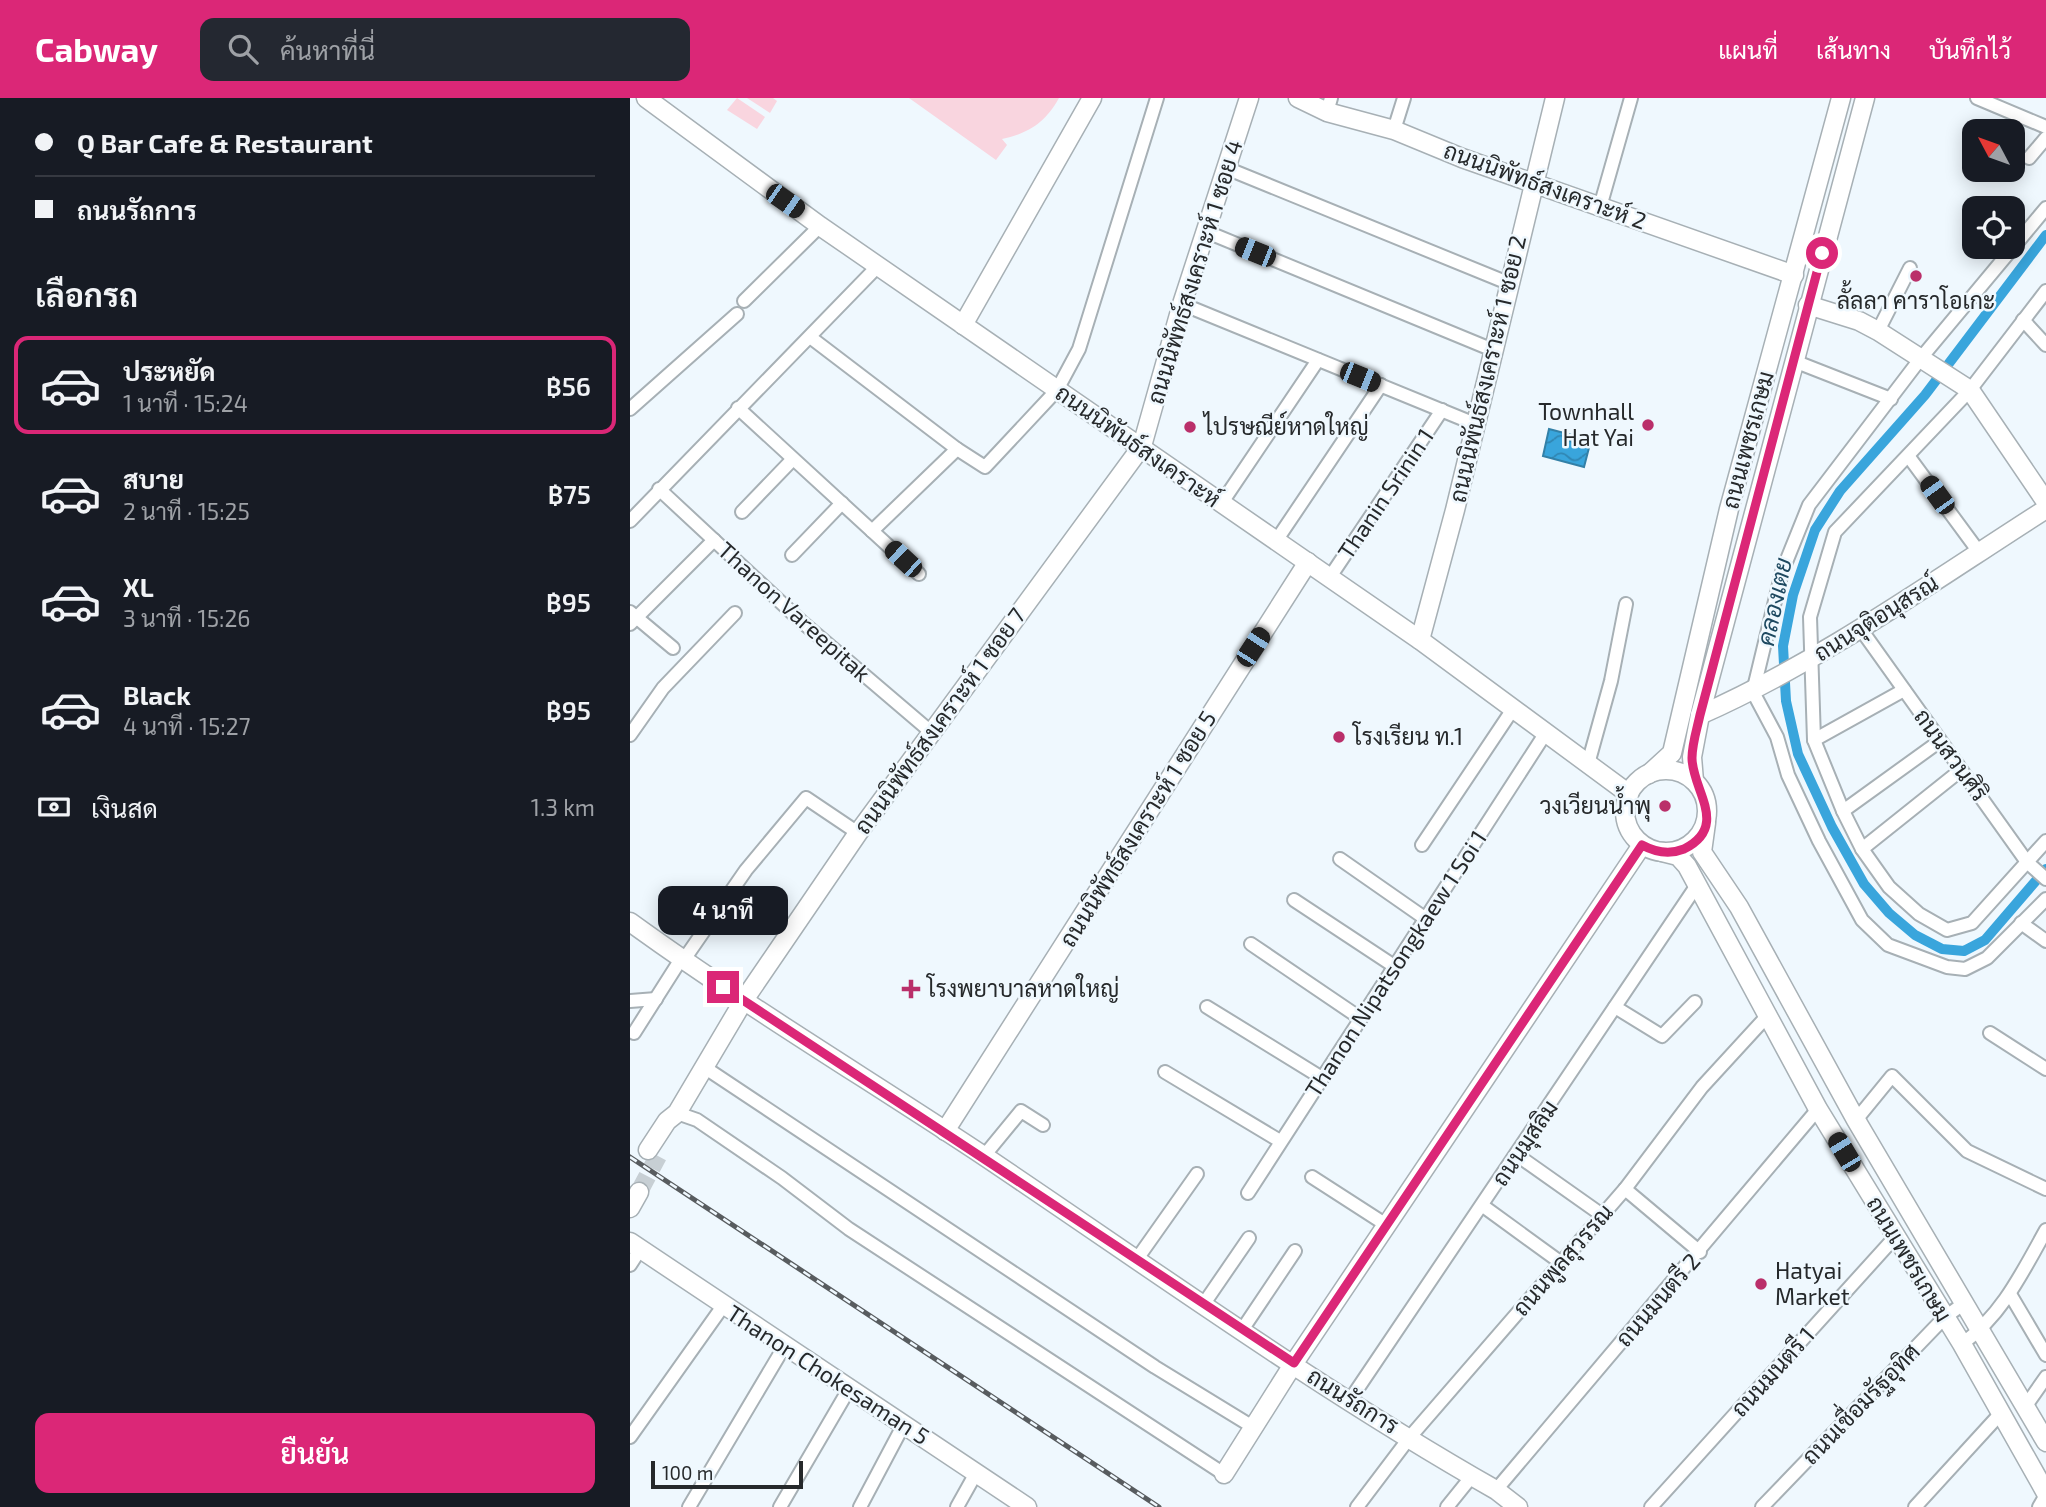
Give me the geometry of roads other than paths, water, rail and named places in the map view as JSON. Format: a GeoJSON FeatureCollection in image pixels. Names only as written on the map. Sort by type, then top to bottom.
{"type":"FeatureCollection","features":[{"type":"Feature","properties":{"kind":"street","name":"ถนนนิพันธ์สงเคราะห์"},"geometry":{"type":"LineString","coordinates":[[646,98],[820,226],[1420,640],[1629,794]]}},
{"type":"Feature","properties":{"kind":"street"},"geometry":{"type":"LineString","coordinates":[[963,325],[1092,98]]}},
{"type":"Feature","properties":{"kind":"street"},"geometry":{"type":"LineString","coordinates":[[810,337],[957,449],[985,467],[1057,390],[1079,349],[1157,98]]}},
{"type":"Feature","properties":{"kind":"street","name":"ถนนนิพัทธ์สงเคราะห์ 1 ซอย 4"},"geometry":{"type":"LineString","coordinates":[[1142,446],[1182,304],[1248,98]]}},
{"type":"Feature","properties":{"kind":"street","name":"ถนนนิพัทธ์สงเคราะห์ 2"},"geometry":{"type":"LineString","coordinates":[[1298,98],[1329,105],[1462,158],[1794,275]]}},
{"type":"Feature","properties":{"kind":"street"},"geometry":{"type":"LineString","coordinates":[[1394,130],[1404,98]]}},
{"type":"Feature","properties":{"kind":"street","name":"ถนนนิพันธ์สงเคราะห์ 1 ซอย 2"},"geometry":{"type":"LineString","coordinates":[[1420,640],[1555,98]]}},
{"type":"Feature","properties":{"kind":"street"},"geometry":{"type":"LineString","coordinates":[[1600,207],[1631,98]]}},
{"type":"Feature","properties":{"kind":"street","name":"ถนนเพชรเกษม"},"geometry":{"type":"LineString","coordinates":[[1649,774],[1672,753],[1730,509],[1841,98]]}},
{"type":"Feature","properties":{"kind":"street","name":"ถนนเพชรเกษม"},"geometry":{"type":"LineString","coordinates":[[1694,781],[1692,757],[1700,715],[1865,98]]}},
{"type":"Feature","properties":{"kind":"street"},"geometry":{"type":"LineString","coordinates":[[1977,98],[2046,127]]}},
{"type":"Feature","properties":{"kind":"street"},"geometry":{"type":"LineString","coordinates":[[1835,117],[1857,124]]}},
{"type":"Feature","properties":{"kind":"street"},"geometry":{"type":"LineString","coordinates":[[2029,158],[2046,138]]}},
{"type":"Feature","properties":{"kind":"street"},"geometry":{"type":"LineString","coordinates":[[1226,168],[1508,283]]}},
{"type":"Feature","properties":{"kind":"street"},"geometry":{"type":"LineString","coordinates":[[2046,208],[1921,358],[1809,505],[1782,572],[1753,692],[1777,737],[1788,775],[1819,841],[1862,920],[1888,945],[1947,967],[1965,969],[1987,958],[2046,899]]}},
{"type":"Feature","properties":{"kind":"street"},"geometry":{"type":"LineString","coordinates":[[744,301],[820,226]]}},
{"type":"Feature","properties":{"kind":"street"},"geometry":{"type":"LineString","coordinates":[[1207,232],[1493,350]]}},
{"type":"Feature","properties":{"kind":"street"},"geometry":{"type":"LineString","coordinates":[[630,521],[878,266]]}},
{"type":"Feature","properties":{"kind":"street"},"geometry":{"type":"LineString","coordinates":[[1878,331],[1910,268]]}},
{"type":"Feature","properties":{"kind":"street"},"geometry":{"type":"LineString","coordinates":[[2046,291],[1970,390],[1835,532],[1810,617],[1814,740],[1862,849],[1889,887],[1919,914],[1947,930],[1972,923],[2046,841]]}},
{"type":"Feature","properties":{"kind":"street"},"geometry":{"type":"LineString","coordinates":[[1182,304],[1475,424]]}},
{"type":"Feature","properties":{"kind":"street"},"geometry":{"type":"LineString","coordinates":[[1808,305],[1858,321],[1878,331],[1970,390],[2046,502]]}},
{"type":"Feature","properties":{"kind":"street"},"geometry":{"type":"LineString","coordinates":[[630,409],[737,314]]}},
{"type":"Feature","properties":{"kind":"street"},"geometry":{"type":"LineString","coordinates":[[2022,320],[2046,345]]}},
{"type":"Feature","properties":{"kind":"street"},"geometry":{"type":"LineString","coordinates":[[1221,504],[1318,360]]}},
{"type":"Feature","properties":{"kind":"street"},"geometry":{"type":"LineString","coordinates":[[1794,361],[1891,399]]}},
{"type":"Feature","properties":{"kind":"street"},"geometry":{"type":"LineString","coordinates":[[1276,541],[1381,385]]}},
{"type":"Feature","properties":{"kind":"street"},"geometry":{"type":"LineString","coordinates":[[738,408],[919,573]]}},
{"type":"Feature","properties":{"kind":"street","name":"Thanin Srinin 1"},"geometry":{"type":"LineString","coordinates":[[1330,577],[1443,410]]}},
{"type":"Feature","properties":{"kind":"street","name":"ถนนนิพัทธ์สงเคราะห์ 1 ซอย 7"},"geometry":{"type":"LineString","coordinates":[[653,1153],[675,1126],[677,1113],[744,1000],[858,833],[1142,446]]}},
{"type":"Feature","properties":{"kind":"street"},"geometry":{"type":"LineString","coordinates":[[872,531],[957,449]]}},
{"type":"Feature","properties":{"kind":"street"},"geometry":{"type":"LineString","coordinates":[[1909,457],[1979,552]]}},
{"type":"Feature","properties":{"kind":"street"},"geometry":{"type":"LineString","coordinates":[[742,512],[793,459]]}},
{"type":"Feature","properties":{"kind":"street","name":"Thanon Vareepitak"},"geometry":{"type":"LineString","coordinates":[[659,489],[802,622],[931,732]]}},
{"type":"Feature","properties":{"kind":"street"},"geometry":{"type":"LineString","coordinates":[[792,555],[842,503]]}},
{"type":"Feature","properties":{"kind":"street"},"geometry":{"type":"LineString","coordinates":[[1730,509],[1753,515]]}},
{"type":"Feature","properties":{"kind":"street","name":"ถนนจุติอนุสรณ์"},"geometry":{"type":"LineString","coordinates":[[1700,715],[1753,692],[1810,660],[2046,509]]}},
{"type":"Feature","properties":{"kind":"street"},"geometry":{"type":"LineString","coordinates":[[673,648],[632,618],[714,541]]}},
{"type":"Feature","properties":{"kind":"street","name":"ถนนนิพัทธ์สงเคราะห์ 1 ซอย 5"},"geometry":{"type":"LineString","coordinates":[[945,1131],[1308,562]]}},
{"type":"Feature","properties":{"kind":"street"},"geometry":{"type":"LineString","coordinates":[[1588,764],[1611,681],[1626,604]]}},
{"type":"Feature","properties":{"kind":"street"},"geometry":{"type":"LineString","coordinates":[[630,734],[663,688],[735,613]]}},
{"type":"Feature","properties":{"kind":"street","name":"ถนนสวนศิริ"},"geometry":{"type":"LineString","coordinates":[[1860,628],[2028,863],[2046,878]]}},
{"type":"Feature","properties":{"kind":"street"},"geometry":{"type":"LineString","coordinates":[[1814,740],[1904,691]]}},
{"type":"Feature","properties":{"kind":"street"},"geometry":{"type":"LineString","coordinates":[[1422,845],[1513,709]]}},
{"type":"Feature","properties":{"kind":"street","name":"Thanon Nipatsongkaew 1 Soi 1"},"geometry":{"type":"LineString","coordinates":[[1248,1193],[1545,734]]}},
{"type":"Feature","properties":{"kind":"street"},"geometry":{"type":"LineString","coordinates":[[1843,811],[1940,741]]}},
{"type":"Feature","properties":{"kind":"street"},"geometry":{"type":"LineString","coordinates":[[1862,849],[1961,769]]}},
{"type":"Feature","properties":{"kind":"street"},"geometry":{"type":"LineString","coordinates":[[1673,771],[1694,781],[1706,800],[1706,823],[1689,845],[1676,851],[1662,852],[1642,845],[1628,825],[1626,806],[1629,794],[1649,774],[1673,771]]}},
{"type":"Feature","properties":{"kind":"street"},"geometry":{"type":"LineString","coordinates":[[634,1033],[746,870],[806,798],[858,833]]}},
{"type":"Feature","properties":{"kind":"street","name":"ถนนเพชรเกษม"},"geometry":{"type":"LineString","coordinates":[[1706,823],[1702,852],[1739,907],[1856,1119],[2046,1442]]}},
{"type":"Feature","properties":{"kind":"street"},"geometry":{"type":"LineString","coordinates":[[677,1113],[708,1128],[782,1178],[849,1229],[1224,1474],[1294,1363],[1642,845]]}},
{"type":"Feature","properties":{"kind":"street","name":"ถนนเพชรเกษม"},"geometry":{"type":"LineString","coordinates":[[1662,852],[1678,856],[1698,885],[1818,1109],[1962,1344],[2046,1494]]}},
{"type":"Feature","properties":{"kind":"street"},"geometry":{"type":"LineString","coordinates":[[1340,859],[1426,919]]}},
{"type":"Feature","properties":{"kind":"street","name":"ถนนมุสลิม"},"geometry":{"type":"LineString","coordinates":[[1350,1400],[1698,885]]}},
{"type":"Feature","properties":{"kind":"street"},"geometry":{"type":"LineString","coordinates":[[1294,900],[1394,966]]}},
{"type":"Feature","properties":{"kind":"street","name":"ถนนรัถการ"},"geometry":{"type":"LineString","coordinates":[[630,922],[682,960],[984,1156],[1203,1305],[1496,1490],[1518,1507]]}},
{"type":"Feature","properties":{"kind":"street"},"geometry":{"type":"LineString","coordinates":[[2021,923],[2046,941]]}},
{"type":"Feature","properties":{"kind":"street"},"geometry":{"type":"LineString","coordinates":[[1251,944],[1360,1018]]}},
{"type":"Feature","properties":{"kind":"street"},"geometry":{"type":"LineString","coordinates":[[630,1001],[656,999]]}},
{"type":"Feature","properties":{"kind":"street"},"geometry":{"type":"LineString","coordinates":[[1615,1007],[1662,1035],[1695,1002]]}},
{"type":"Feature","properties":{"kind":"street"},"geometry":{"type":"LineString","coordinates":[[1207,1007],[1322,1078]]}},
{"type":"Feature","properties":{"kind":"street","name":"ถนนพูลสุวรรณ"},"geometry":{"type":"LineString","coordinates":[[1357,1507],[1410,1437],[1625,1189],[1702,1087],[1769,1014]]}},
{"type":"Feature","properties":{"kind":"street"},"geometry":{"type":"LineString","coordinates":[[1990,1033],[2046,1069]]}},
{"type":"Feature","properties":{"kind":"street"},"geometry":{"type":"LineString","coordinates":[[704,1067],[1155,1367],[1253,1427]]}},
{"type":"Feature","properties":{"kind":"street"},"geometry":{"type":"LineString","coordinates":[[1165,1072],[1280,1141]]}},
{"type":"Feature","properties":{"kind":"street"},"geometry":{"type":"LineString","coordinates":[[1856,1119],[1892,1076],[1967,1151],[2046,1189]]}},
{"type":"Feature","properties":{"kind":"street","name":"ถนนมนตรี 2"},"geometry":{"type":"LineString","coordinates":[[1496,1490],[1700,1252],[1818,1109]]}},
{"type":"Feature","properties":{"kind":"street"},"geometry":{"type":"LineString","coordinates":[[984,1156],[1021,1111],[1043,1125]]}},
{"type":"Feature","properties":{"kind":"street"},"geometry":{"type":"LineString","coordinates":[[1517,1156],[1602,1215]]}},
{"type":"Feature","properties":{"kind":"street"},"geometry":{"type":"LineString","coordinates":[[1137,1259],[1197,1174]]}},
{"type":"Feature","properties":{"kind":"street"},"geometry":{"type":"LineString","coordinates":[[1312,1177],[1388,1226]]}},
{"type":"Feature","properties":{"kind":"street"},"geometry":{"type":"LineString","coordinates":[[1625,1189],[1700,1252]]}},
{"type":"Feature","properties":{"kind":"street"},"geometry":{"type":"LineString","coordinates":[[1483,1206],[1560,1262]]}},
{"type":"Feature","properties":{"kind":"street"},"geometry":{"type":"LineString","coordinates":[[1962,1344],[1980,1331],[2010,1294],[2046,1230]]}},
{"type":"Feature","properties":{"kind":"street","name":"ถนนมนตรี 1"},"geometry":{"type":"LineString","coordinates":[[1651,1507],[1896,1236]]}},
{"type":"Feature","properties":{"kind":"street"},"geometry":{"type":"LineString","coordinates":[[1203,1305],[1249,1238]]}},
{"type":"Feature","properties":{"kind":"street"},"geometry":{"type":"LineString","coordinates":[[630,1265],[635,1245]]}},
{"type":"Feature","properties":{"kind":"street","name":"Thanon Chokesaman 5"},"geometry":{"type":"LineString","coordinates":[[635,1245],[1027,1507]]}},
{"type":"Feature","properties":{"kind":"street"},"geometry":{"type":"LineString","coordinates":[[1242,1330],[1295,1251]]}},
{"type":"Feature","properties":{"kind":"street"},"geometry":{"type":"LineString","coordinates":[[2010,1294],[2046,1355]]}},
{"type":"Feature","properties":{"kind":"street","name":"ถนนเชื่อมรัฐอุทิศ"},"geometry":{"type":"LineString","coordinates":[[1762,1507],[1944,1318],[1963,1304]]}},
{"type":"Feature","properties":{"kind":"street"},"geometry":{"type":"LineString","coordinates":[[630,1437],[723,1306]]}},
{"type":"Feature","properties":{"kind":"street"},"geometry":{"type":"LineString","coordinates":[[689,1507],[784,1347]]}},
{"type":"Feature","properties":{"kind":"street"},"geometry":{"type":"LineString","coordinates":[[2025,1407],[2046,1377]]}},
{"type":"Feature","properties":{"kind":"street"},"geometry":{"type":"LineString","coordinates":[[780,1507],[849,1389]]}},
{"type":"Feature","properties":{"kind":"street"},"geometry":{"type":"LineString","coordinates":[[1915,1507],[2001,1413]]}},
{"type":"Feature","properties":{"kind":"street"},"geometry":{"type":"LineString","coordinates":[[860,1507],[904,1424]]}},
{"type":"Feature","properties":{"kind":"street"},"geometry":{"type":"LineString","coordinates":[[957,1507],[976,1473]]}},
{"type":"Feature","properties":{"kind":"street"},"geometry":{"type":"LineString","coordinates":[[1447,1507],[1472,1476]]}},
{"type":"Feature","properties":{"kind":"street"},"geometry":{"type":"LineString","coordinates":[[2039,1507],[2046,1494]]}},
{"type":"Feature","properties":{"kind":"water"},"geometry":{"type":"Polygon","coordinates":[[[1549,429],[1591,440],[1584,467],[1543,456],[1549,429]]]}},
{"type":"Feature","properties":{"kind":"waterway","name":"คลองเตย"},"geometry":{"type":"LineString","coordinates":[[2046,235],[1925,395],[1840,491],[1815,530],[1793,595],[1783,646],[1786,701],[1798,754],[1832,827],[1864,884],[1889,913],[1915,935],[1942,949],[1964,951],[1985,940],[2046,869]]}},
{"type":"Feature","properties":{"kind":"tunnel"},"geometry":{"type":"LineString","coordinates":[[639,1192],[658,1156]]}},
{"type":"Feature","properties":{"kind":"railway"},"geometry":{"type":"LineString","coordinates":[[630,1157],[1159,1507]]}},
{"type":"Feature","properties":{"kind":"place","name":"ลั้ลลา คาราโอเกะ"},"geometry":{"type":"Point","coordinates":[1916,276]}},
{"type":"Feature","properties":{"kind":"place","name":"Townhall Hat Yai"},"geometry":{"type":"Point","coordinates":[1648,425]}},
{"type":"Feature","properties":{"kind":"place","name":"ไปรษณีย์หาดใหญ่"},"geometry":{"type":"Point","coordinates":[1190,427]}},
{"type":"Feature","properties":{"kind":"place","name":"โรงเรียน ท.1"},"geometry":{"type":"Point","coordinates":[1339,737]}},
{"type":"Feature","properties":{"kind":"place","name":"วงเวียนน้ำพุ"},"geometry":{"type":"Point","coordinates":[1665,806]}},
{"type":"Feature","properties":{"kind":"place","name":"โรงพยาบาลหาดใหญ่"},"geometry":{"type":"Point","coordinates":[911,989]}},
{"type":"Feature","properties":{"kind":"place","name":"Hatyai Market"},"geometry":{"type":"Point","coordinates":[1761,1284]}}]}
